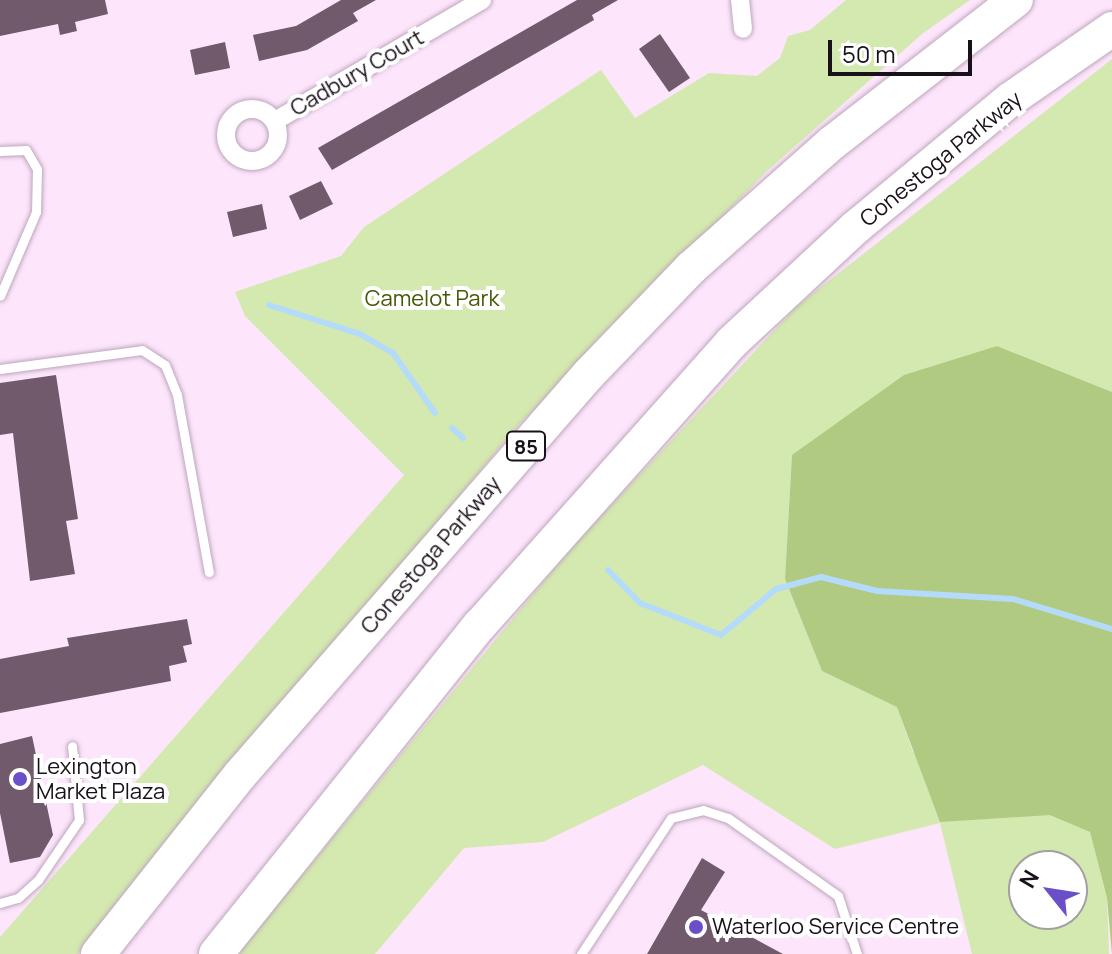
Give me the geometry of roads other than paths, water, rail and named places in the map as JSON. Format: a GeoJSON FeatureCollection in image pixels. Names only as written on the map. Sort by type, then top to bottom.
{"type":"FeatureCollection","features":[{"type":"Feature","properties":{"kind":"highway","name":"Conestoga Parkway"},"geometry":{"type":"LineString","coordinates":[[98,954],[240,775],[598,364],[691,268],[832,143],[1016,0]]}},
{"type":"Feature","properties":{"kind":"highway","name":"Conestoga Parkway"},"geometry":{"type":"LineString","coordinates":[[216,954],[480,625],[731,343],[856,227],[1011,99],[1112,29]]}},
{"type":"Feature","properties":{"kind":"street","name":"Cadbury Court"},"geometry":{"type":"LineString","coordinates":[[275,121],[482,0]]}},
{"type":"Feature","properties":{"kind":"street"},"geometry":{"type":"LineString","coordinates":[[740,0],[743,29]]}},
{"type":"Feature","properties":{"kind":"lane"},"geometry":{"type":"LineString","coordinates":[[0,151],[26,150],[37,169],[36,212],[0,296]]}},
{"type":"Feature","properties":{"kind":"lane"},"geometry":{"type":"LineString","coordinates":[[0,369],[142,350],[165,365],[177,395],[209,572]]}},
{"type":"Feature","properties":{"kind":"lane"},"geometry":{"type":"LineString","coordinates":[[0,903],[18,898],[38,880],[79,820],[81,802],[72,746]]}},
{"type":"Feature","properties":{"kind":"lane"},"geometry":{"type":"LineString","coordinates":[[581,954],[671,818],[703,810],[728,818],[838,896],[857,954]]}},
{"type":"Feature","properties":{"kind":"waterway"},"geometry":{"type":"LineString","coordinates":[[269,305],[360,334],[393,353],[435,413]]}},
{"type":"Feature","properties":{"kind":"waterway"},"geometry":{"type":"LineString","coordinates":[[452,428],[463,438]]}},
{"type":"Feature","properties":{"kind":"waterway"},"geometry":{"type":"LineString","coordinates":[[608,570],[640,603],[721,635],[776,589],[821,577],[877,591],[1013,599],[1112,629]]}},
{"type":"Feature","properties":{"kind":"place","name":"Lexington Market Plaza"},"geometry":{"type":"Point","coordinates":[20,779]}},
{"type":"Feature","properties":{"kind":"place","name":"Waterloo Service Centre"},"geometry":{"type":"Point","coordinates":[696,927]}},
{"type":"Feature","properties":{"kind":"park label","name":"Camelot Park"},"geometry":{"type":"Point","coordinates":[432,299]}}]}
